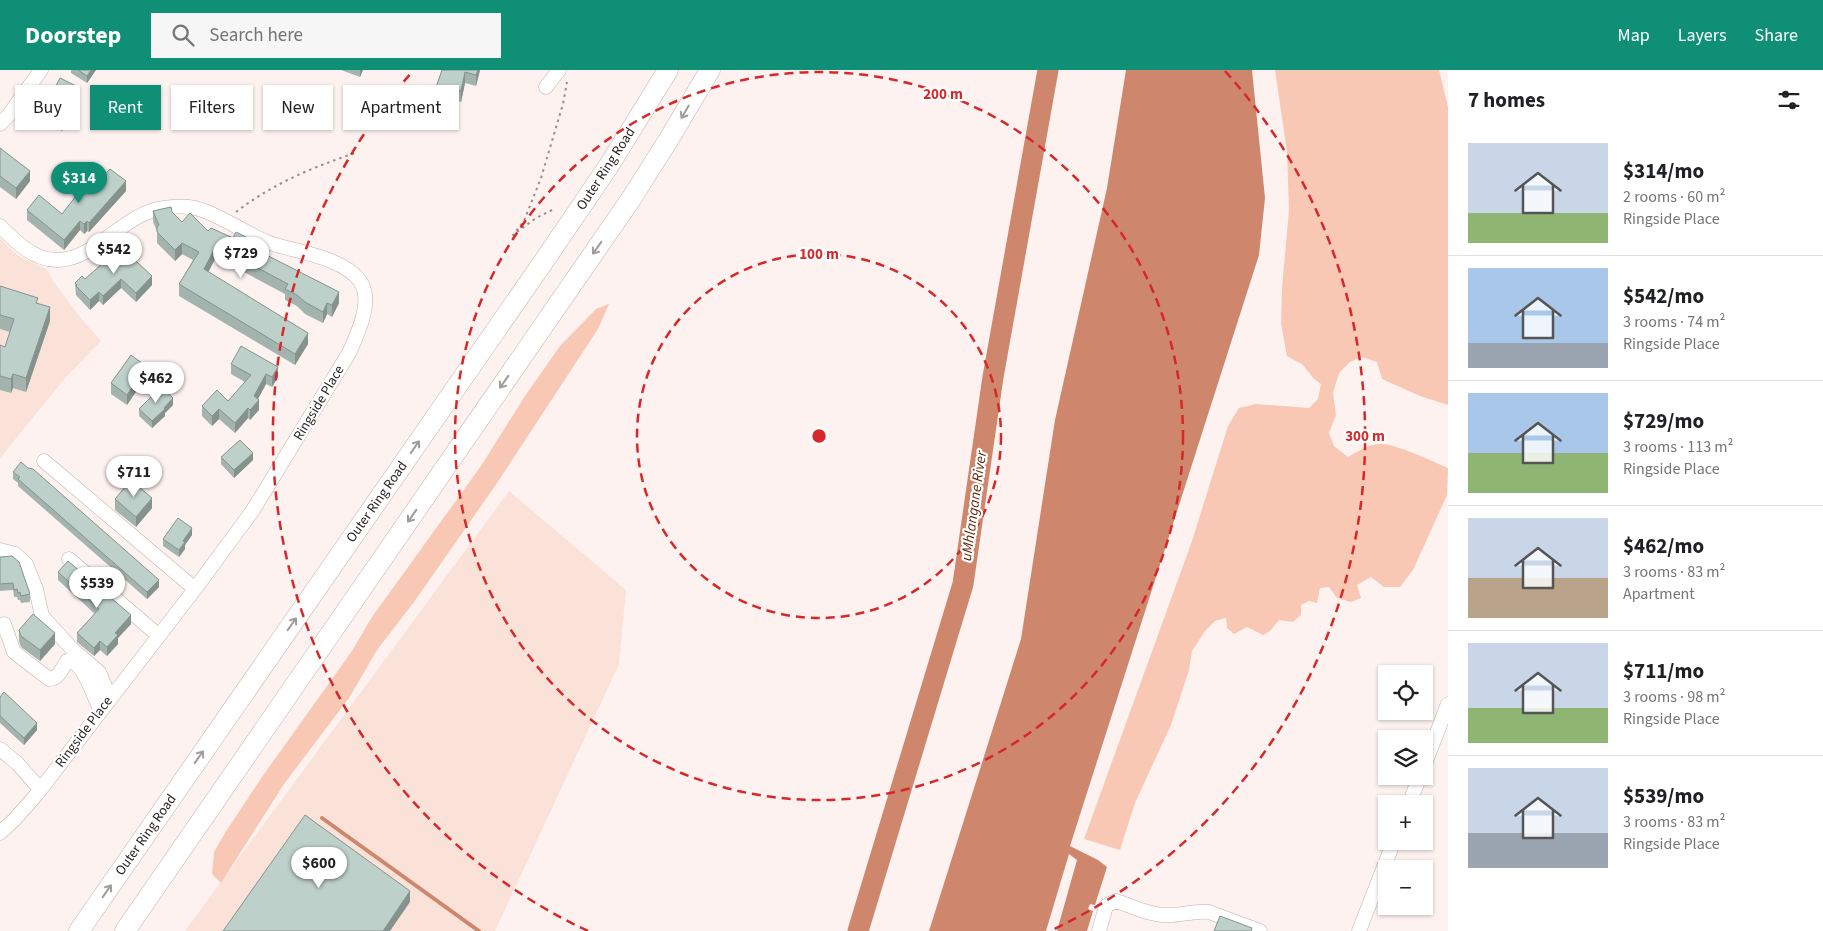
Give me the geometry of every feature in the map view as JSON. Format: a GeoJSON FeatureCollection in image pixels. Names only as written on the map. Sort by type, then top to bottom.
{"type":"FeatureCollection","features":[{"type":"Feature","properties":{"kind":"highway","name":"Outer Ring Road"},"geometry":{"type":"LineString","coordinates":[[79,931],[577,213],[668,70]]}},
{"type":"Feature","properties":{"kind":"highway"},"geometry":{"type":"LineString","coordinates":[[125,931],[631,199],[670,139],[710,70]]}},
{"type":"Feature","properties":{"kind":"street"},"geometry":{"type":"LineString","coordinates":[[0,124],[8,116],[41,70]]}},
{"type":"Feature","properties":{"kind":"street"},"geometry":{"type":"LineString","coordinates":[[546,87],[563,74]]}},
{"type":"Feature","properties":{"kind":"street","name":"Ringside Place"},"geometry":{"type":"LineString","coordinates":[[0,226],[28,251],[45,259],[58,260],[72,258],[90,249],[132,219],[149,211],[182,207],[201,210],[267,242],[322,258],[350,270],[361,282],[365,294],[360,328],[348,353],[253,510],[195,590],[158,635],[40,789],[15,820],[0,834]]}},
{"type":"Feature","properties":{"kind":"street"},"geometry":{"type":"LineString","coordinates":[[44,461],[195,590]]}},
{"type":"Feature","properties":{"kind":"street"},"geometry":{"type":"LineString","coordinates":[[0,550],[15,554],[26,564],[36,589],[42,616],[72,649],[98,672],[110,698]]}},
{"type":"Feature","properties":{"kind":"street"},"geometry":{"type":"LineString","coordinates":[[69,559],[158,635]]}},
{"type":"Feature","properties":{"kind":"street"},"geometry":{"type":"LineString","coordinates":[[4,624],[14,652],[49,679],[57,677],[67,661],[72,660],[75,662],[87,681],[100,710]]}},
{"type":"Feature","properties":{"kind":"street"},"geometry":{"type":"LineString","coordinates":[[1433,743],[1448,704]]}},
{"type":"Feature","properties":{"kind":"street"},"geometry":{"type":"LineString","coordinates":[[0,749],[18,764],[40,789]]}},
{"type":"Feature","properties":{"kind":"street"},"geometry":{"type":"LineString","coordinates":[[1359,931],[1390,850]]}},
{"type":"Feature","properties":{"kind":"street"},"geometry":{"type":"LineString","coordinates":[[1099,931],[1106,906],[1116,900],[1164,916],[1200,911],[1209,912],[1260,931]]}},
{"type":"Feature","properties":{"kind":"path"},"geometry":{"type":"LineString","coordinates":[[552,210],[536,218],[513,235],[524,221],[541,178],[563,104],[563,74]]}},
{"type":"Feature","properties":{"kind":"path"},"geometry":{"type":"LineString","coordinates":[[224,221],[258,195],[311,168],[355,153]]}},
{"type":"Feature","properties":{"kind":"shaded area"},"geometry":{"type":"Polygon","coordinates":[[[1126,70],[1252,70],[1265,198],[1259,255],[1070,846],[1098,860],[1107,867],[1095,905],[1090,904],[1088,909],[1093,911],[1087,931],[1057,931],[1077,860],[1069,854],[1046,931],[929,931],[1021,639],[1055,420],[1107,188],[1126,70]]]}},
{"type":"Feature","properties":{"kind":"shaded area"},"geometry":{"type":"Polygon","coordinates":[[[1275,70],[1439,70],[1448,107],[1448,405],[1420,396],[1382,379],[1377,362],[1362,357],[1350,362],[1339,373],[1333,393],[1336,415],[1329,433],[1334,446],[1348,457],[1372,445],[1387,444],[1414,453],[1448,468],[1447,495],[1413,570],[1400,587],[1384,587],[1371,577],[1357,585],[1361,598],[1351,602],[1337,598],[1329,587],[1320,588],[1317,603],[1309,601],[1301,605],[1301,615],[1293,622],[1279,620],[1270,631],[1263,635],[1247,627],[1234,634],[1227,628],[1226,618],[1215,621],[1205,631],[1192,651],[1189,670],[1171,725],[1135,803],[1120,850],[1084,839],[1192,541],[1228,426],[1239,408],[1256,404],[1309,408],[1318,399],[1321,384],[1313,378],[1303,365],[1287,356],[1281,323],[1289,210],[1287,152],[1275,70]]]}},
{"type":"Feature","properties":{"kind":"shaded area"},"geometry":{"type":"Polygon","coordinates":[[[0,238],[17,255],[48,270],[53,281],[101,341],[66,377],[0,458],[0,238]]]}},
{"type":"Feature","properties":{"kind":"shaded area"},"geometry":{"type":"Polygon","coordinates":[[[609,304],[598,329],[495,486],[414,602],[377,650],[349,698],[284,784],[221,883],[212,874],[214,852],[262,777],[352,651],[372,617],[481,466],[525,396],[560,346],[596,309],[609,304]]]}},
{"type":"Feature","properties":{"kind":"shaded area"},"geometry":{"type":"Polygon","coordinates":[[[509,491],[626,590],[619,664],[495,931],[185,931],[509,491]]]}},
{"type":"Feature","properties":{"kind":"building"},"geometry":{"type":"Polygon","coordinates":[[[78,70],[91,70],[87,76],[78,70]]]}},
{"type":"Feature","properties":{"kind":"building"},"geometry":{"type":"Polygon","coordinates":[[[442,70],[478,70],[476,75],[465,72],[461,91],[459,90],[459,85],[437,85],[442,70]]]}},
{"type":"Feature","properties":{"kind":"building"},"geometry":{"type":"Polygon","coordinates":[[[60,78],[74,85],[56,85],[60,78]]]}},
{"type":"Feature","properties":{"kind":"building"},"geometry":{"type":"Polygon","coordinates":[[[0,148],[30,171],[16,188],[0,176],[0,148]]]}},
{"type":"Feature","properties":{"kind":"building"},"geometry":{"type":"Polygon","coordinates":[[[110,169],[126,181],[89,223],[87,221],[84,224],[80,221],[64,240],[27,210],[39,195],[62,214],[93,173],[101,179],[110,169]]]}},
{"type":"Feature","properties":{"kind":"building"},"geometry":{"type":"Polygon","coordinates":[[[171,207],[172,212],[182,222],[190,213],[208,231],[211,228],[233,238],[236,232],[246,237],[243,243],[339,292],[332,305],[327,303],[323,312],[285,289],[288,284],[216,246],[204,269],[308,333],[295,354],[179,284],[199,252],[182,243],[175,250],[157,232],[159,225],[153,211],[171,207]]]}},
{"type":"Feature","properties":{"kind":"building"},"geometry":{"type":"Polygon","coordinates":[[[121,247],[152,276],[136,293],[121,279],[103,296],[99,292],[90,300],[75,283],[82,276],[85,279],[121,247]]]}},
{"type":"Feature","properties":{"kind":"building"},"geometry":{"type":"Polygon","coordinates":[[[0,286],[38,298],[36,303],[50,307],[26,378],[13,374],[11,379],[0,376],[0,345],[5,347],[14,319],[0,315],[0,286]]]}},
{"type":"Feature","properties":{"kind":"building"},"geometry":{"type":"Polygon","coordinates":[[[241,346],[278,367],[272,377],[266,374],[254,396],[259,400],[250,410],[248,408],[235,423],[219,409],[212,416],[202,406],[217,390],[228,401],[251,375],[231,364],[241,346]]]}},
{"type":"Feature","properties":{"kind":"building"},"geometry":{"type":"Polygon","coordinates":[[[131,355],[146,366],[127,395],[111,383],[131,355]]]}},
{"type":"Feature","properties":{"kind":"building"},"geometry":{"type":"Polygon","coordinates":[[[161,387],[173,398],[165,409],[152,421],[139,409],[161,387]]]}},
{"type":"Feature","properties":{"kind":"building"},"geometry":{"type":"Polygon","coordinates":[[[240,440],[253,453],[234,470],[221,457],[240,440]]]}},
{"type":"Feature","properties":{"kind":"building"},"geometry":{"type":"Polygon","coordinates":[[[21,462],[28,468],[33,469],[159,580],[147,592],[18,479],[20,477],[13,472],[21,462]]]}},
{"type":"Feature","properties":{"kind":"building"},"geometry":{"type":"Polygon","coordinates":[[[131,480],[152,498],[136,517],[115,499],[131,480]]]}},
{"type":"Feature","properties":{"kind":"building"},"geometry":{"type":"Polygon","coordinates":[[[178,518],[192,528],[179,550],[163,539],[178,518]]]}},
{"type":"Feature","properties":{"kind":"building"},"geometry":{"type":"Polygon","coordinates":[[[12,556],[19,562],[30,594],[21,596],[17,589],[14,590],[13,583],[0,584],[0,557],[12,556]]]}},
{"type":"Feature","properties":{"kind":"building"},"geometry":{"type":"Polygon","coordinates":[[[68,561],[131,615],[115,633],[118,635],[107,647],[100,641],[94,648],[77,633],[99,609],[58,572],[68,561]]]}},
{"type":"Feature","properties":{"kind":"building"},"geometry":{"type":"Polygon","coordinates":[[[33,614],[55,633],[40,650],[21,636],[19,630],[33,614]]]}},
{"type":"Feature","properties":{"kind":"building"},"geometry":{"type":"Polygon","coordinates":[[[4,692],[37,723],[24,738],[0,716],[0,697],[4,692]]]}},
{"type":"Feature","properties":{"kind":"building"},"geometry":{"type":"Polygon","coordinates":[[[305,815],[410,891],[383,931],[223,931],[305,815]]]}},
{"type":"Feature","properties":{"kind":"building"},"geometry":{"type":"Polygon","coordinates":[[[1220,916],[1252,928],[1251,931],[1214,931],[1220,916]]]}},
{"type":"Feature","properties":{"kind":"waterway","name":"uMhlangane River"},"geometry":{"type":"LineString","coordinates":[[858,931],[963,584],[993,377],[1048,70]]}},
{"type":"Feature","properties":{"kind":"waterway"},"geometry":{"type":"LineString","coordinates":[[322,818],[479,931]]}}]}
